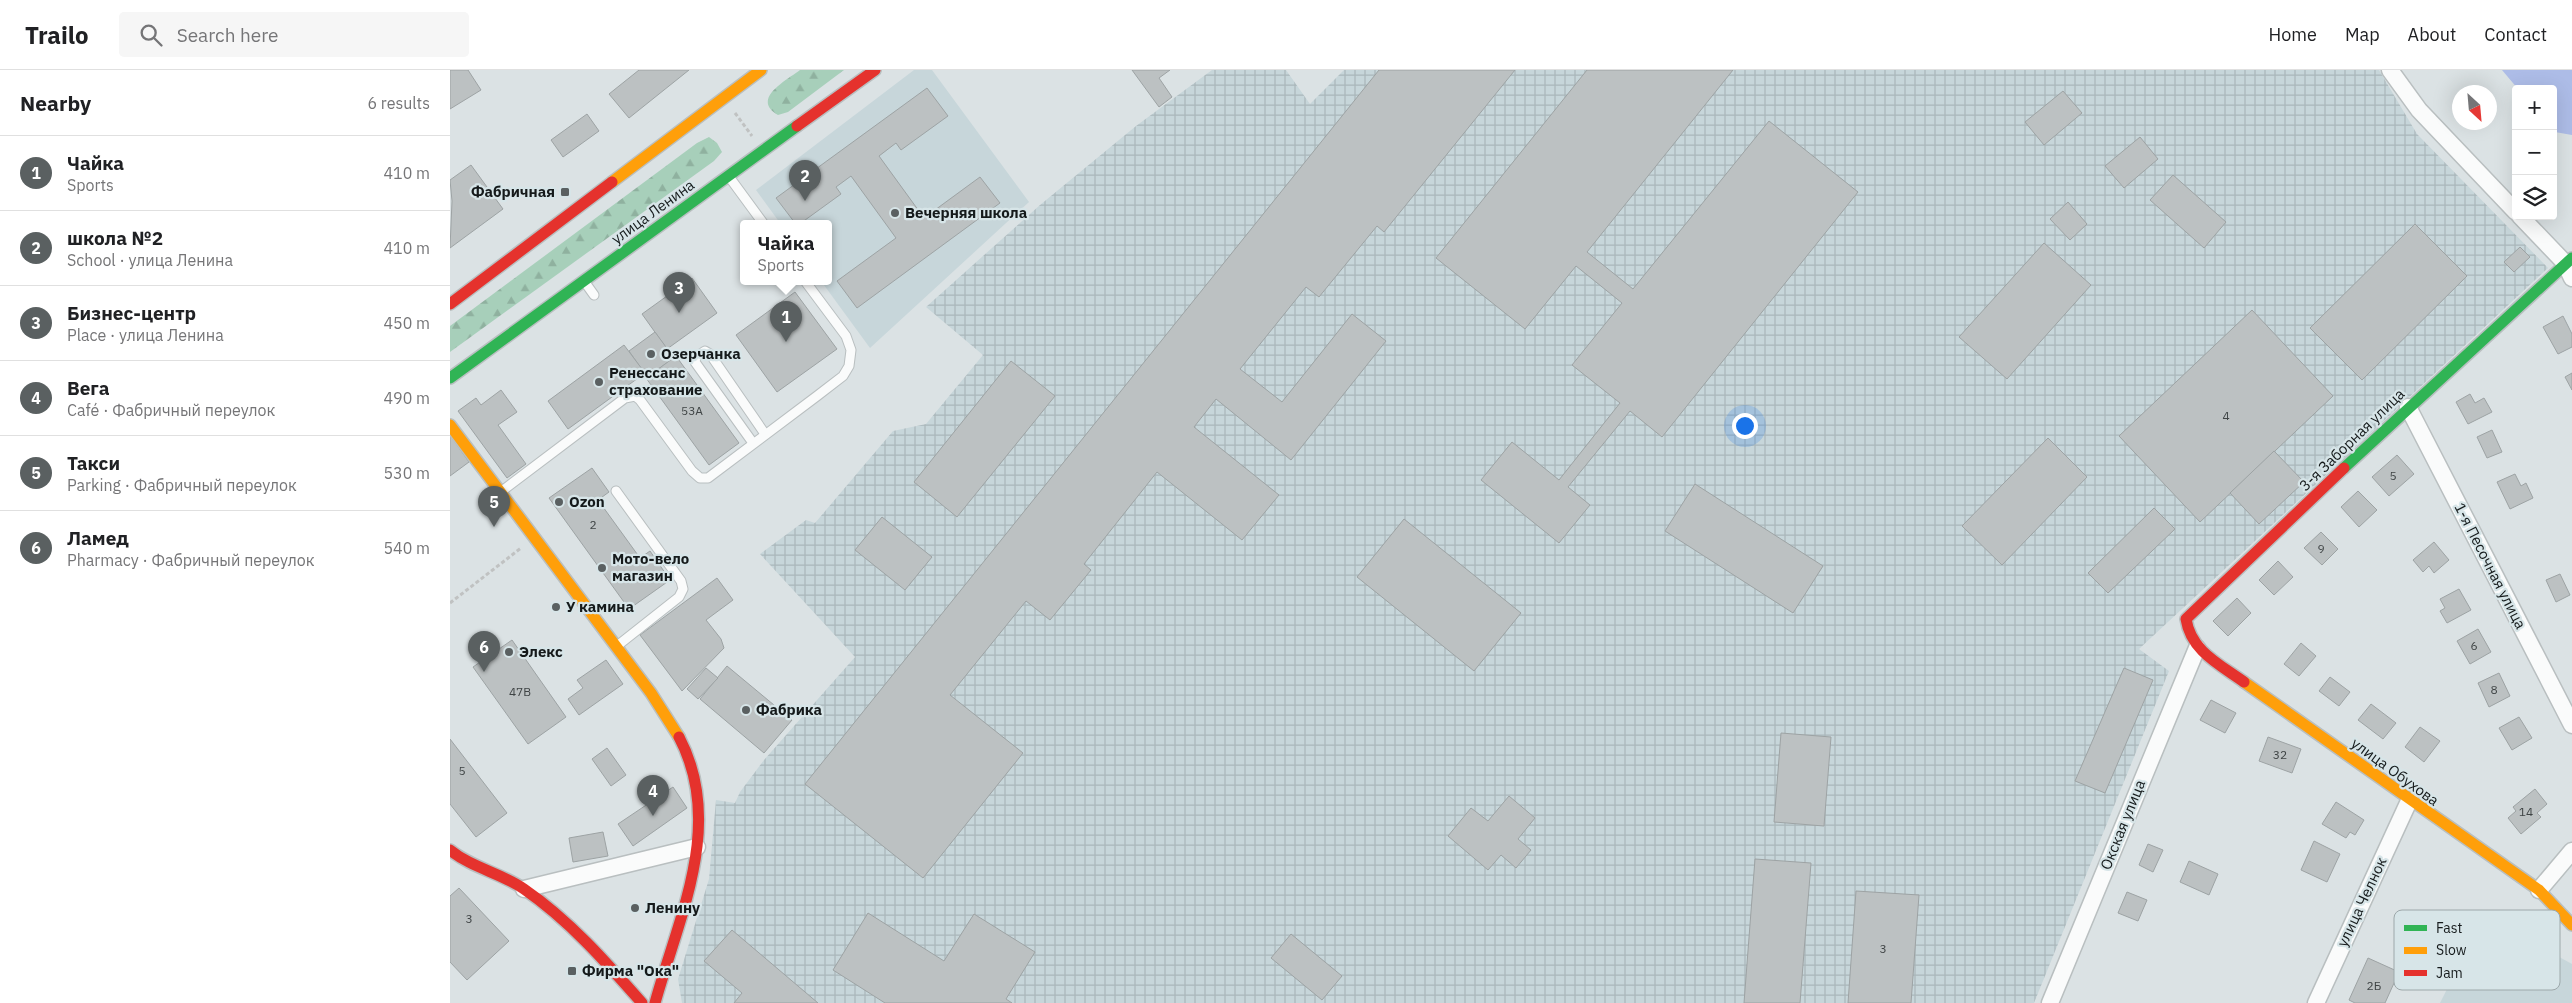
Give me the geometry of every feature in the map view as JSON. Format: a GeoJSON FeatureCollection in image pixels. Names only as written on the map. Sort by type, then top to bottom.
{"type":"FeatureCollection","features":[{"type":"Feature","properties":{"kind":"street","name":"улица Ленина"},"geometry":{"type":"LineString","coordinates":[[450,378],[763,149],[875,70]]}},
{"type":"Feature","properties":{"kind":"street"},"geometry":{"type":"LineString","coordinates":[[2390,70],[2419,110],[2512,208]]}},
{"type":"Feature","properties":{"kind":"street"},"geometry":{"type":"LineString","coordinates":[[450,304],[758,71]]}},
{"type":"Feature","properties":{"kind":"street"},"geometry":{"type":"LineString","coordinates":[[2524,220],[2570,267]]}},
{"type":"Feature","properties":{"kind":"street","name":"3-я Заборная улица"},"geometry":{"type":"LineString","coordinates":[[2197,648],[2188,633],[2186,619],[2408,407],[2570,267]]}},
{"type":"Feature","properties":{"kind":"street","name":"1-я Песочная улица"},"geometry":{"type":"LineString","coordinates":[[2408,407],[2572,725]]}},
{"type":"Feature","properties":{"kind":"street"},"geometry":{"type":"LineString","coordinates":[[450,425],[666,714],[694,770],[700,806],[698,847],[655,1003]]}},
{"type":"Feature","properties":{"kind":"street","name":"улица Обухова"},"geometry":{"type":"LineString","coordinates":[[2197,648],[2409,800],[2539,890],[2558,910]]}},
{"type":"Feature","properties":{"kind":"street","name":"Окская улица"},"geometry":{"type":"LineString","coordinates":[[2050,1003],[2197,648]]}},
{"type":"Feature","properties":{"kind":"street","name":"улица Челнок"},"geometry":{"type":"LineString","coordinates":[[2316,1003],[2409,800]]}},
{"type":"Feature","properties":{"kind":"street"},"geometry":{"type":"LineString","coordinates":[[524,889],[698,847]]}},
{"type":"Feature","properties":{"kind":"street"},"geometry":{"type":"LineString","coordinates":[[2539,890],[2572,851]]}},
{"type":"Feature","properties":{"kind":"street"},"geometry":{"type":"LineString","coordinates":[[451,855],[524,889],[603,959],[642,1003]]}},
{"type":"Feature","properties":{"kind":"street","name":"улица Обухова"},"geometry":{"type":"LineString","coordinates":[[2560,912],[2572,925]]}},
{"type":"Feature","properties":{"kind":"lane"},"geometry":{"type":"LineString","coordinates":[[728,175],[761,220]]}},
{"type":"Feature","properties":{"kind":"lane"},"geometry":{"type":"LineString","coordinates":[[584,281],[594,294]]}},
{"type":"Feature","properties":{"kind":"lane"},"geometry":{"type":"LineString","coordinates":[[501,493],[625,398],[635,396],[640,400],[692,471],[700,478],[708,478],[842,376],[849,366],[851,350],[846,336],[808,285]]}},
{"type":"Feature","properties":{"kind":"lane"},"geometry":{"type":"LineString","coordinates":[[753,443],[695,362],[696,357],[705,351],[710,354],[765,434]]}},
{"type":"Feature","properties":{"kind":"lane"},"geometry":{"type":"LineString","coordinates":[[616,491],[681,581],[683,589],[679,597],[617,646]]}},
{"type":"Feature","properties":{"kind":"path"},"geometry":{"type":"LineString","coordinates":[[723,98],[763,149]]}},
{"type":"Feature","properties":{"kind":"path"},"geometry":{"type":"LineString","coordinates":[[450,603],[535,537]]}},
{"type":"Feature","properties":{"kind":"shaded area","name":"Вечерняя школа"},"geometry":{"type":"Polygon","coordinates":[[[914,70],[932,70],[1029,202],[870,348],[824,285],[832,285],[832,220],[778,220],[756,190],[914,70]]]}},
{"type":"Feature","properties":{"kind":"shaded area"},"geometry":{"type":"Polygon","coordinates":[[[1212,70],[1286,70],[1310,104],[1344,70],[2379,70],[2417,134],[2548,268],[2139,649],[2169,671],[2034,1003],[682,1003],[678,979],[709,879],[716,800],[735,803],[740,792],[764,760],[855,657],[760,554],[806,520],[815,523],[893,431],[926,424],[983,355],[926,307],[1040,205],[1136,126],[1212,70]]]}},
{"type":"Feature","properties":{"kind":"shaded area"},"geometry":{"type":"Polygon","coordinates":[[[2560,957],[2572,964],[2572,1003],[2440,1003],[2447,990],[2560,990],[2560,957]]]}},
{"type":"Feature","properties":{"kind":"green space"},"geometry":{"type":"Polygon","coordinates":[[[800,70],[844,70],[788,112],[778,115],[770,109],[768,103],[769,96],[780,84],[800,70]]]}},
{"type":"Feature","properties":{"kind":"green space"},"geometry":{"type":"Polygon","coordinates":[[[709,137],[717,143],[722,152],[714,161],[450,352],[450,326],[697,143],[709,137]]]}},
{"type":"Feature","properties":{"kind":"water"},"geometry":{"type":"Polygon","coordinates":[[[2502,70],[2572,70],[2572,135],[2557,132],[2557,85],[2515,85],[2502,70]]]}},
{"type":"Feature","properties":{"kind":"building"},"geometry":{"type":"Polygon","coordinates":[[[450,70],[468,70],[481,90],[450,109],[450,70]]]}},
{"type":"Feature","properties":{"kind":"building"},"geometry":{"type":"Polygon","coordinates":[[[639,70],[689,70],[629,118],[609,94],[639,70]]]}},
{"type":"Feature","properties":{"kind":"building"},"geometry":{"type":"Polygon","coordinates":[[[1132,70],[1170,70],[1159,78],[1172,97],[1159,107],[1132,70]]]}},
{"type":"Feature","properties":{"kind":"building"},"geometry":{"type":"Polygon","coordinates":[[[1379,70],[1515,70],[1384,232],[1377,226],[1319,297],[1306,287],[1240,369],[1282,402],[1352,314],[1386,341],[1291,460],[1216,399],[1194,427],[1279,495],[1242,540],[1157,472],[1084,564],[1091,570],[1050,620],[1026,601],[950,695],[1023,753],[923,878],[805,784],[1379,70]]]}},
{"type":"Feature","properties":{"kind":"building"},"geometry":{"type":"Polygon","coordinates":[[[1587,70],[1733,70],[1587,252],[1633,289],[1769,121],[1858,192],[1662,437],[1630,411],[1568,487],[1590,505],[1559,543],[1481,480],[1512,442],[1559,480],[1620,403],[1572,365],[1622,303],[1576,266],[1525,329],[1436,258],[1587,70]]]}},
{"type":"Feature","properties":{"kind":"building"},"geometry":{"type":"Polygon","coordinates":[[[927,88],[948,116],[901,150],[896,143],[879,156],[924,218],[980,177],[1000,203],[857,308],[837,281],[896,238],[851,176],[836,187],[841,194],[805,220],[793,220],[776,198],[927,88]]]}},
{"type":"Feature","properties":{"kind":"building"},"geometry":{"type":"Polygon","coordinates":[[[2063,91],[2082,113],[2044,145],[2025,122],[2063,91]]]}},
{"type":"Feature","properties":{"kind":"building"},"geometry":{"type":"Polygon","coordinates":[[[587,114],[599,131],[563,157],[551,140],[587,114]]]}},
{"type":"Feature","properties":{"kind":"building"},"geometry":{"type":"Polygon","coordinates":[[[2140,137],[2158,159],[2124,188],[2105,166],[2140,137]]]}},
{"type":"Feature","properties":{"kind":"building"},"geometry":{"type":"Polygon","coordinates":[[[471,165],[503,209],[450,248],[452,201],[450,180],[471,165]]]}},
{"type":"Feature","properties":{"kind":"building"},"geometry":{"type":"Polygon","coordinates":[[[2173,175],[2226,222],[2204,248],[2150,200],[2173,175]]]}},
{"type":"Feature","properties":{"kind":"building"},"geometry":{"type":"Polygon","coordinates":[[[2068,202],[2087,224],[2070,240],[2050,219],[2068,202]]]}},
{"type":"Feature","properties":{"kind":"building"},"geometry":{"type":"Polygon","coordinates":[[[2415,224],[2467,276],[2362,380],[2310,328],[2415,224]]]}},
{"type":"Feature","properties":{"kind":"building"},"geometry":{"type":"Polygon","coordinates":[[[2044,243],[2091,285],[2007,379],[1959,337],[2044,243]]]}},
{"type":"Feature","properties":{"kind":"building"},"geometry":{"type":"Polygon","coordinates":[[[2520,247],[2530,257],[2514,272],[2504,262],[2520,247]]]}},
{"type":"Feature","properties":{"kind":"building"},"geometry":{"type":"Polygon","coordinates":[[[692,278],[717,313],[667,349],[642,314],[692,278]]]}},
{"type":"Feature","properties":{"kind":"building"},"geometry":{"type":"Polygon","coordinates":[[[795,292],[837,349],[777,392],[736,335],[795,292]]]}},
{"type":"Feature","properties":{"kind":"building"},"geometry":{"type":"Polygon","coordinates":[[[2252,310],[2333,396],[2200,522],[2119,436],[2252,310]]]}},
{"type":"Feature","properties":{"kind":"building"},"geometry":{"type":"Polygon","coordinates":[[[2563,316],[2572,334],[2572,347],[2558,354],[2543,327],[2563,316]]]}},
{"type":"Feature","properties":{"kind":"building","name":"Озерчанка"},"geometry":{"type":"Polygon","coordinates":[[[655,332],[674,358],[647,377],[629,351],[655,332]]]}},
{"type":"Feature","properties":{"kind":"building"},"geometry":{"type":"Polygon","coordinates":[[[624,345],[645,373],[568,429],[548,401],[624,345]]]}},
{"type":"Feature","properties":{"kind":"building"},"geometry":{"type":"Polygon","coordinates":[[[676,356],[739,443],[709,465],[646,378],[676,356]]]}},
{"type":"Feature","properties":{"kind":"building"},"geometry":{"type":"Polygon","coordinates":[[[1011,361],[1055,396],[957,517],[914,482],[1011,361]]]}},
{"type":"Feature","properties":{"kind":"building"},"geometry":{"type":"Polygon","coordinates":[[[2572,373],[2572,390],[2565,377],[2572,373]]]}},
{"type":"Feature","properties":{"kind":"building"},"geometry":{"type":"Polygon","coordinates":[[[501,390],[517,412],[498,425],[526,464],[507,478],[458,411],[476,398],[481,405],[501,390]]]}},
{"type":"Feature","properties":{"kind":"building"},"geometry":{"type":"Polygon","coordinates":[[[2470,394],[2475,403],[2484,398],[2492,412],[2468,424],[2456,402],[2470,394]]]}},
{"type":"Feature","properties":{"kind":"building"},"geometry":{"type":"Polygon","coordinates":[[[2492,430],[2502,452],[2487,458],[2477,437],[2492,430]]]}},
{"type":"Feature","properties":{"kind":"building"},"geometry":{"type":"Polygon","coordinates":[[[450,435],[469,462],[450,476],[450,435]]]}},
{"type":"Feature","properties":{"kind":"building"},"geometry":{"type":"Polygon","coordinates":[[[2048,438],[2087,477],[2002,565],[1962,526],[2048,438]]]}},
{"type":"Feature","properties":{"kind":"building"},"geometry":{"type":"Polygon","coordinates":[[[2274,451],[2304,482],[2259,524],[2230,493],[2274,451]]]}},
{"type":"Feature","properties":{"kind":"building"},"geometry":{"type":"Polygon","coordinates":[[[2397,455],[2414,474],[2389,496],[2372,477],[2397,455]]]}},
{"type":"Feature","properties":{"kind":"building"},"geometry":{"type":"Polygon","coordinates":[[[592,468],[609,492],[598,500],[640,558],[650,551],[670,580],[629,609],[549,498],[592,468]]]}},
{"type":"Feature","properties":{"kind":"building"},"geometry":{"type":"Polygon","coordinates":[[[2515,474],[2521,486],[2526,483],[2533,498],[2510,509],[2497,482],[2515,474]]]}},
{"type":"Feature","properties":{"kind":"building"},"geometry":{"type":"Polygon","coordinates":[[[1695,484],[1823,566],[1793,613],[1665,531],[1695,484]]]}},
{"type":"Feature","properties":{"kind":"building"},"geometry":{"type":"Polygon","coordinates":[[[2358,491],[2377,510],[2359,527],[2341,507],[2358,491]]]}},
{"type":"Feature","properties":{"kind":"building"},"geometry":{"type":"Polygon","coordinates":[[[2154,508],[2175,529],[2108,593],[2088,573],[2154,508]]]}},
{"type":"Feature","properties":{"kind":"building"},"geometry":{"type":"Polygon","coordinates":[[[882,517],[932,557],[905,590],[855,550],[882,517]]]}},
{"type":"Feature","properties":{"kind":"building"},"geometry":{"type":"Polygon","coordinates":[[[1404,519],[1521,613],[1474,671],[1357,577],[1404,519]]]}},
{"type":"Feature","properties":{"kind":"building"},"geometry":{"type":"Polygon","coordinates":[[[2321,532],[2338,549],[2322,565],[2304,548],[2321,532]]]}},
{"type":"Feature","properties":{"kind":"building"},"geometry":{"type":"Polygon","coordinates":[[[2434,542],[2449,560],[2434,573],[2429,566],[2423,572],[2413,560],[2434,542]]]}},
{"type":"Feature","properties":{"kind":"building"},"geometry":{"type":"Polygon","coordinates":[[[2278,561],[2293,577],[2274,595],[2259,580],[2278,561]]]}},
{"type":"Feature","properties":{"kind":"building"},"geometry":{"type":"Polygon","coordinates":[[[2560,574],[2570,595],[2556,602],[2546,580],[2560,574]]]}},
{"type":"Feature","properties":{"kind":"building"},"geometry":{"type":"Polygon","coordinates":[[[717,578],[733,600],[706,620],[721,639],[724,648],[682,691],[640,635],[717,578]]]}},
{"type":"Feature","properties":{"kind":"building"},"geometry":{"type":"Polygon","coordinates":[[[2459,589],[2471,610],[2447,623],[2440,611],[2445,608],[2440,599],[2459,589]]]}},
{"type":"Feature","properties":{"kind":"building"},"geometry":{"type":"Polygon","coordinates":[[[2237,598],[2251,613],[2228,636],[2213,621],[2237,598]]]}},
{"type":"Feature","properties":{"kind":"building"},"geometry":{"type":"Polygon","coordinates":[[[2478,629],[2491,652],[2470,664],[2457,641],[2478,629]]]}},
{"type":"Feature","properties":{"kind":"building"},"geometry":{"type":"Polygon","coordinates":[[[512,640],[566,717],[528,744],[473,667],[512,640]]]}},
{"type":"Feature","properties":{"kind":"building"},"geometry":{"type":"Polygon","coordinates":[[[2301,643],[2316,656],[2299,676],[2284,664],[2301,643]]]}},
{"type":"Feature","properties":{"kind":"building"},"geometry":{"type":"Polygon","coordinates":[[[606,660],[623,684],[579,715],[568,699],[583,688],[577,680],[606,660]]]}},
{"type":"Feature","properties":{"kind":"building","name":"Фабрика"},"geometry":{"type":"Polygon","coordinates":[[[727,666],[792,720],[764,753],[700,699],[727,666]]]}},
{"type":"Feature","properties":{"kind":"building"},"geometry":{"type":"Polygon","coordinates":[[[706,668],[718,678],[698,699],[687,689],[706,668]]]}},
{"type":"Feature","properties":{"kind":"building"},"geometry":{"type":"Polygon","coordinates":[[[2124,668],[2153,680],[2105,793],[2075,781],[2124,668]]]}},
{"type":"Feature","properties":{"kind":"building"},"geometry":{"type":"Polygon","coordinates":[[[2499,673],[2510,696],[2489,707],[2478,683],[2499,673]]]}},
{"type":"Feature","properties":{"kind":"building"},"geometry":{"type":"Polygon","coordinates":[[[2330,677],[2350,692],[2339,706],[2319,691],[2330,677]]]}},
{"type":"Feature","properties":{"kind":"building"},"geometry":{"type":"Polygon","coordinates":[[[2211,700],[2236,713],[2225,733],[2200,720],[2211,700]]]}},
{"type":"Feature","properties":{"kind":"building"},"geometry":{"type":"Polygon","coordinates":[[[2371,704],[2396,723],[2383,739],[2358,720],[2371,704]]]}},
{"type":"Feature","properties":{"kind":"building"},"geometry":{"type":"Polygon","coordinates":[[[2519,717],[2532,738],[2512,750],[2499,728],[2519,717]]]}},
{"type":"Feature","properties":{"kind":"building"},"geometry":{"type":"Polygon","coordinates":[[[2420,727],[2440,741],[2424,762],[2405,747],[2420,727]]]}},
{"type":"Feature","properties":{"kind":"building"},"geometry":{"type":"Polygon","coordinates":[[[1781,733],[1831,737],[1824,826],[1774,822],[1781,733]]]}},
{"type":"Feature","properties":{"kind":"building"},"geometry":{"type":"Polygon","coordinates":[[[2268,737],[2301,749],[2292,773],[2259,761],[2268,737]]]}},
{"type":"Feature","properties":{"kind":"building"},"geometry":{"type":"Polygon","coordinates":[[[450,739],[507,813],[476,837],[450,804],[450,739]]]}},
{"type":"Feature","properties":{"kind":"building"},"geometry":{"type":"Polygon","coordinates":[[[607,748],[626,775],[611,786],[592,759],[607,748]]]}},
{"type":"Feature","properties":{"kind":"building"},"geometry":{"type":"Polygon","coordinates":[[[673,787],[687,808],[633,846],[618,824],[673,787]]]}},
{"type":"Feature","properties":{"kind":"building"},"geometry":{"type":"Polygon","coordinates":[[[2535,789],[2547,804],[2537,813],[2541,817],[2521,834],[2508,818],[2516,811],[2513,807],[2535,789]]]}},
{"type":"Feature","properties":{"kind":"building"},"geometry":{"type":"Polygon","coordinates":[[[1509,796],[1535,818],[1518,839],[1531,850],[1516,868],[1501,855],[1488,870],[1448,836],[1471,808],[1488,821],[1509,796]]]}},
{"type":"Feature","properties":{"kind":"building"},"geometry":{"type":"Polygon","coordinates":[[[2336,802],[2364,820],[2355,835],[2350,832],[2346,838],[2322,824],[2336,802]]]}},
{"type":"Feature","properties":{"kind":"building"},"geometry":{"type":"Polygon","coordinates":[[[603,832],[608,856],[573,862],[569,838],[603,832]]]}},
{"type":"Feature","properties":{"kind":"building"},"geometry":{"type":"Polygon","coordinates":[[[2314,841],[2340,854],[2327,882],[2301,870],[2314,841]]]}},
{"type":"Feature","properties":{"kind":"building"},"geometry":{"type":"Polygon","coordinates":[[[2148,844],[2163,850],[2153,872],[2139,865],[2148,844]]]}},
{"type":"Feature","properties":{"kind":"building"},"geometry":{"type":"Polygon","coordinates":[[[1755,859],[1811,863],[1800,1003],[1744,1003],[1755,859]]]}},
{"type":"Feature","properties":{"kind":"building"},"geometry":{"type":"Polygon","coordinates":[[[2189,861],[2218,874],[2209,895],[2180,882],[2189,861]]]}},
{"type":"Feature","properties":{"kind":"building"},"geometry":{"type":"Polygon","coordinates":[[[459,888],[509,941],[467,980],[450,962],[450,896],[459,888]]]}},
{"type":"Feature","properties":{"kind":"building"},"geometry":{"type":"Polygon","coordinates":[[[1856,891],[1919,895],[1911,1003],[1848,1003],[1856,891]]]}},
{"type":"Feature","properties":{"kind":"building"},"geometry":{"type":"Polygon","coordinates":[[[2127,892],[2147,900],[2138,921],[2118,913],[2127,892]]]}},
{"type":"Feature","properties":{"kind":"building"},"geometry":{"type":"Polygon","coordinates":[[[868,913],[944,961],[974,914],[1035,952],[1006,999],[1012,1003],[885,1003],[833,970],[868,913]]]}},
{"type":"Feature","properties":{"kind":"building"},"geometry":{"type":"Polygon","coordinates":[[[732,930],[818,1003],[734,1003],[742,993],[704,961],[732,930]]]}},
{"type":"Feature","properties":{"kind":"building"},"geometry":{"type":"Polygon","coordinates":[[[1291,934],[1342,976],[1322,1000],[1271,958],[1291,934]]]}},
{"type":"Feature","properties":{"kind":"building"},"geometry":{"type":"Polygon","coordinates":[[[2368,958],[2394,970],[2394,983],[2385,1003],[2355,1003],[2349,1000],[2368,958]]]}},
{"type":"Feature","properties":{"kind":"traffic: fast"},"geometry":{"type":"LineString","coordinates":[[450,378],[797,126]]}},
{"type":"Feature","properties":{"kind":"traffic: fast"},"geometry":{"type":"LineString","coordinates":[[2344,468],[2572,258]]}},
{"type":"Feature","properties":{"kind":"traffic: slow"},"geometry":{"type":"LineString","coordinates":[[612,182],[761,70]]}},
{"type":"Feature","properties":{"kind":"traffic: slow"},"geometry":{"type":"LineString","coordinates":[[450,425],[651,693],[679,737]]}},
{"type":"Feature","properties":{"kind":"traffic: slow"},"geometry":{"type":"LineString","coordinates":[[2244,682],[2539,890],[2558,910]]}},
{"type":"Feature","properties":{"kind":"traffic: slow"},"geometry":{"type":"LineString","coordinates":[[2560,912],[2572,925]]}},
{"type":"Feature","properties":{"kind":"traffic: jam"},"geometry":{"type":"LineString","coordinates":[[797,126],[875,70]]}},
{"type":"Feature","properties":{"kind":"traffic: jam"},"geometry":{"type":"LineString","coordinates":[[450,304],[612,182]]}},
{"type":"Feature","properties":{"kind":"traffic: jam"},"geometry":{"type":"LineString","coordinates":[[2244,682],[2216,663],[2200,648],[2189,630],[2186,619],[2344,468]]}},
{"type":"Feature","properties":{"kind":"traffic: jam"},"geometry":{"type":"LineString","coordinates":[[655,1003],[685,904],[698,836],[698,803],[692,770],[679,737]]}},
{"type":"Feature","properties":{"kind":"traffic: jam"},"geometry":{"type":"LineString","coordinates":[[450,850],[468,861],[515,883],[541,901],[586,942],[642,1003]]}},
{"type":"Feature","properties":{"kind":"place","name":"Фабричная"},"geometry":{"type":"Point","coordinates":[565,192]}},
{"type":"Feature","properties":{"kind":"place","name":"школа №2"},"geometry":{"type":"Point","coordinates":[805,201]}},
{"type":"Feature","properties":{"kind":"place","name":"Вечерняя школа"},"geometry":{"type":"Point","coordinates":[895,213]}},
{"type":"Feature","properties":{"kind":"place","name":"Бизнес-центр"},"geometry":{"type":"Point","coordinates":[679,313]}},
{"type":"Feature","properties":{"kind":"place","name":"Чайка"},"geometry":{"type":"Point","coordinates":[786,342]}},
{"type":"Feature","properties":{"kind":"place","name":"Озерчанка"},"geometry":{"type":"Point","coordinates":[651,354]}},
{"type":"Feature","properties":{"kind":"place","name":"Ренессанс страхование"},"geometry":{"type":"Point","coordinates":[599,382]}},
{"type":"Feature","properties":{"kind":"place","name":"Ozon"},"geometry":{"type":"Point","coordinates":[559,502]}},
{"type":"Feature","properties":{"kind":"place","name":"Такси"},"geometry":{"type":"Point","coordinates":[494,527]}},
{"type":"Feature","properties":{"kind":"place","name":"Мото-вело магазин"},"geometry":{"type":"Point","coordinates":[602,568]}},
{"type":"Feature","properties":{"kind":"place","name":"У камина"},"geometry":{"type":"Point","coordinates":[556,607]}},
{"type":"Feature","properties":{"kind":"place","name":"Элекс"},"geometry":{"type":"Point","coordinates":[509,652]}},
{"type":"Feature","properties":{"kind":"place","name":"Ламед"},"geometry":{"type":"Point","coordinates":[484,672]}},
{"type":"Feature","properties":{"kind":"place","name":"Фабрика"},"geometry":{"type":"Point","coordinates":[746,710]}},
{"type":"Feature","properties":{"kind":"place","name":"Вега"},"geometry":{"type":"Point","coordinates":[653,816]}},
{"type":"Feature","properties":{"kind":"place","name":"Ленину"},"geometry":{"type":"Point","coordinates":[635,908]}},
{"type":"Feature","properties":{"kind":"place","name":"Фирма \"Ока\""},"geometry":{"type":"Point","coordinates":[572,971]}}]}
